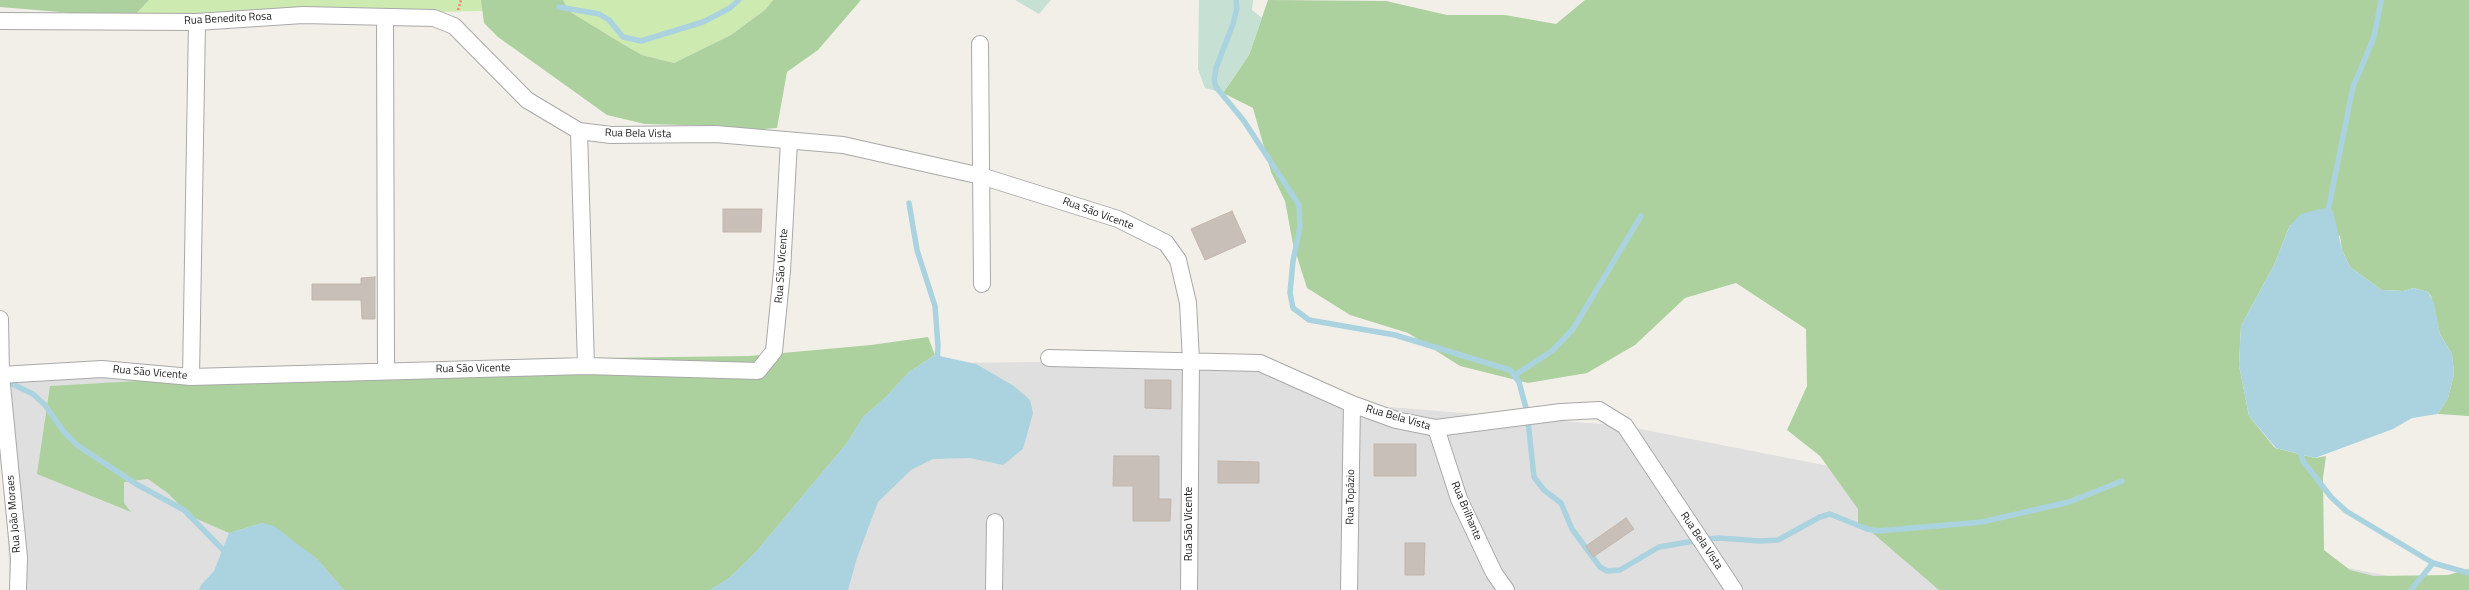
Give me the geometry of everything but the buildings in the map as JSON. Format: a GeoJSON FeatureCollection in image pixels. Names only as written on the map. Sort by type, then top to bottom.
{"type":"FeatureCollection","features":[{"type":"Feature","properties":{"kind":"street","name":"Rua Benedito Rosa"},"geometry":{"type":"LineString","coordinates":[[0,21],[197,22],[303,15],[434,18],[454,26]]}},
{"type":"Feature","properties":{"kind":"street"},"geometry":{"type":"LineString","coordinates":[[385,17],[386,370]]}},
{"type":"Feature","properties":{"kind":"street"},"geometry":{"type":"LineString","coordinates":[[190,377],[197,22]]}},
{"type":"Feature","properties":{"kind":"street","name":"Rua Bela Vista"},"geometry":{"type":"LineString","coordinates":[[454,26],[527,100],[579,131],[611,135],[716,134],[789,141]]}},
{"type":"Feature","properties":{"kind":"street"},"geometry":{"type":"LineString","coordinates":[[980,44],[982,284]]}},
{"type":"Feature","properties":{"kind":"street"},"geometry":{"type":"LineString","coordinates":[[579,131],[586,366]]}},
{"type":"Feature","properties":{"kind":"street","name":"Rua São Vicente"},"geometry":{"type":"LineString","coordinates":[[0,375],[102,369],[190,377],[386,370],[586,366],[758,371],[774,351],[782,271],[789,141],[843,145],[981,176],[1118,220],[1166,243],[1178,260],[1188,303],[1190,360],[1189,590]]}},
{"type":"Feature","properties":{"kind":"street","name":"Rua João Moraes"},"geometry":{"type":"LineString","coordinates":[[0,319],[0,375],[19,558],[18,590]]}},
{"type":"Feature","properties":{"kind":"street","name":"Rua Bela Vista"},"geometry":{"type":"LineString","coordinates":[[1049,358],[1190,360],[1260,363],[1352,404],[1396,420],[1436,428],[1561,412],[1599,410],[1625,426],[1734,590]]}},
{"type":"Feature","properties":{"kind":"street","name":"Rua Topázio"},"geometry":{"type":"LineString","coordinates":[[1350,590],[1352,404]]}},
{"type":"Feature","properties":{"kind":"street","name":"Rua Brilhante"},"geometry":{"type":"LineString","coordinates":[[1436,428],[1459,499],[1494,573],[1506,590]]}},
{"type":"Feature","properties":{"kind":"street"},"geometry":{"type":"LineString","coordinates":[[994,590],[995,522]]}},
{"type":"Feature","properties":{"kind":"shaded area"},"geometry":{"type":"Polygon","coordinates":[[[1191,360],[1260,363],[1352,404],[1625,426],[2460,590],[10,590],[1,375],[1191,360]]]}},
{"type":"Feature","properties":{"kind":"green space"},"geometry":{"type":"Polygon","coordinates":[[[0,0],[149,0],[132,18],[0,7],[0,0]]]}},
{"type":"Feature","properties":{"kind":"green space"},"geometry":{"type":"Polygon","coordinates":[[[149,0],[481,0],[484,11],[132,18],[149,0]]]}},
{"type":"Feature","properties":{"kind":"green space"},"geometry":{"type":"Polygon","coordinates":[[[481,0],[563,0],[569,11],[642,55],[674,63],[731,35],[766,9],[773,0],[861,0],[818,50],[787,72],[777,128],[737,131],[719,126],[645,124],[607,115],[498,37],[484,23],[481,0]]]}},
{"type":"Feature","properties":{"kind":"green space"},"geometry":{"type":"Polygon","coordinates":[[[563,0],[773,0],[766,9],[731,35],[674,63],[642,55],[569,11],[563,0]]]}},
{"type":"Feature","properties":{"kind":"green space"},"geometry":{"type":"Polygon","coordinates":[[[1015,0],[1051,0],[1039,14],[1015,0]]]}},
{"type":"Feature","properties":{"kind":"green space"},"geometry":{"type":"Polygon","coordinates":[[[1199,0],[1253,0],[1252,10],[1262,18],[1249,55],[1223,93],[1205,88],[1198,69],[1199,0]]]}},
{"type":"Feature","properties":{"kind":"green space"},"geometry":{"type":"Polygon","coordinates":[[[1268,0],[1386,1],[1447,15],[1505,15],[1556,24],[1585,0],[2469,0],[2469,416],[2438,414],[2448,398],[2454,374],[2452,354],[2440,334],[2431,296],[2428,292],[2414,288],[2403,291],[2382,290],[2350,267],[2342,250],[2340,236],[2290,225],[2275,263],[2241,326],[2239,365],[2249,416],[2275,448],[2315,458],[2326,456],[2323,478],[2324,550],[2350,570],[2374,576],[2448,575],[2469,569],[2469,590],[1939,590],[1868,529],[1858,524],[1858,509],[1820,456],[1787,430],[1807,386],[1806,329],[1736,283],[1685,298],[1635,345],[1587,373],[1528,383],[1460,366],[1408,333],[1350,315],[1307,288],[1293,244],[1285,201],[1271,172],[1253,108],[1223,93],[1249,55],[1268,0]]]}},
{"type":"Feature","properties":{"kind":"green space"},"geometry":{"type":"Polygon","coordinates":[[[928,337],[935,355],[909,372],[886,397],[864,416],[847,443],[755,553],[728,579],[710,590],[344,590],[317,559],[262,523],[229,533],[190,516],[169,494],[148,479],[124,482],[124,503],[131,512],[37,474],[50,386],[520,359],[749,356],[871,345],[928,337]]]}},
{"type":"Feature","properties":{"kind":"water"},"geometry":{"type":"Polygon","coordinates":[[[2324,208],[2333,211],[2342,250],[2350,267],[2382,290],[2403,291],[2414,288],[2428,292],[2434,303],[2440,334],[2452,354],[2454,374],[2448,398],[2438,414],[2412,418],[2393,429],[2315,458],[2276,448],[2249,416],[2239,365],[2241,326],[2275,263],[2290,225],[2301,214],[2324,208]]]}},
{"type":"Feature","properties":{"kind":"water"},"geometry":{"type":"Polygon","coordinates":[[[935,355],[976,364],[1014,386],[1030,400],[1033,413],[1023,449],[1003,465],[970,458],[933,459],[911,470],[878,502],[857,558],[848,590],[710,590],[728,579],[755,553],[847,443],[864,416],[886,397],[909,372],[935,355]]]}},
{"type":"Feature","properties":{"kind":"water"},"geometry":{"type":"Polygon","coordinates":[[[262,523],[274,526],[317,559],[344,590],[199,590],[201,585],[214,571],[229,533],[262,523]]]}},
{"type":"Feature","properties":{"kind":"waterway"},"geometry":{"type":"LineString","coordinates":[[559,7],[599,14],[609,20],[623,37],[641,41],[703,22],[730,8],[739,0]]}},
{"type":"Feature","properties":{"kind":"waterway"},"geometry":{"type":"LineString","coordinates":[[1236,0],[1237,8],[1233,24],[1216,68],[1214,80],[1216,87],[1244,121],[1299,205],[1300,227],[1293,261],[1290,293],[1293,308],[1309,320],[1395,335],[1510,370],[1519,382],[1527,412],[1534,477],[1544,490],[1561,503],[1572,529],[1600,567],[1607,571],[1620,570],[1659,547],[1719,538],[1760,541],[1778,540],[1820,517],[1830,514],[1867,529],[1878,531],[1982,522],[2069,502],[2122,481]]}},
{"type":"Feature","properties":{"kind":"waterway"},"geometry":{"type":"LineString","coordinates":[[2327,216],[2353,87],[2374,37],[2381,0]]}},
{"type":"Feature","properties":{"kind":"waterway"},"geometry":{"type":"LineString","coordinates":[[909,203],[917,250],[935,306],[938,346],[937,363]]}},
{"type":"Feature","properties":{"kind":"waterway"},"geometry":{"type":"LineString","coordinates":[[1515,375],[1552,351],[1573,329],[1641,216]]}},
{"type":"Feature","properties":{"kind":"waterway"},"geometry":{"type":"LineString","coordinates":[[6,381],[33,394],[45,405],[64,432],[77,445],[136,484],[184,510],[227,554]]}},
{"type":"Feature","properties":{"kind":"waterway"},"geometry":{"type":"LineString","coordinates":[[2299,448],[2303,461],[2331,497],[2346,511],[2433,563],[2469,573]]}},
{"type":"Feature","properties":{"kind":"waterway"},"geometry":{"type":"LineString","coordinates":[[2411,590],[2433,563]]}}]}
